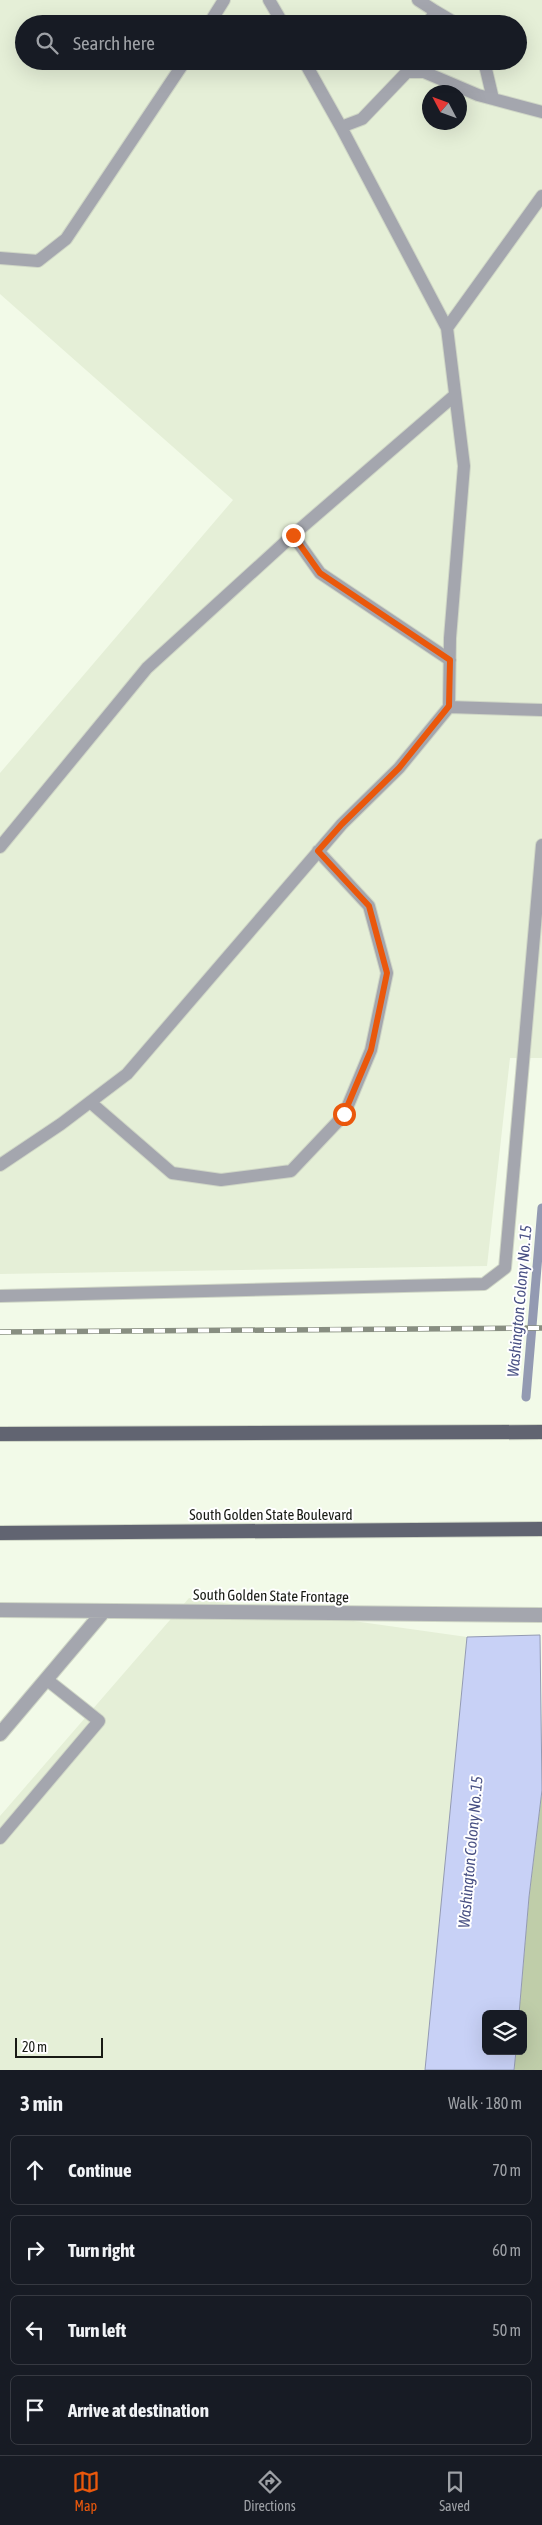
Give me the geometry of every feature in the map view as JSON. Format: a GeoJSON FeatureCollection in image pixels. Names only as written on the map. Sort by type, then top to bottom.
{"type":"FeatureCollection","features":[{"type":"Feature","properties":{"kind":"main road"},"geometry":{"type":"LineString","coordinates":[[0,1434],[542,1432]]}},
{"type":"Feature","properties":{"kind":"main road","name":"South Golden State Boulevard"},"geometry":{"type":"LineString","coordinates":[[0,1533],[542,1528]]}},
{"type":"Feature","properties":{"kind":"street","name":"South Golden State Frontage"},"geometry":{"type":"LineString","coordinates":[[0,1610],[542,1615]]}},
{"type":"Feature","properties":{"kind":"street"},"geometry":{"type":"LineString","coordinates":[[0,1734],[104,1611]]}},
{"type":"Feature","properties":{"kind":"lane"},"geometry":{"type":"LineString","coordinates":[[215,15],[224,0]]}},
{"type":"Feature","properties":{"kind":"lane"},"geometry":{"type":"LineString","coordinates":[[269,0],[278,15]]}},
{"type":"Feature","properties":{"kind":"lane"},"geometry":{"type":"LineString","coordinates":[[418,0],[442,15]]}},
{"type":"Feature","properties":{"kind":"lane"},"geometry":{"type":"LineString","coordinates":[[433,15],[435,11]]}},
{"type":"Feature","properties":{"kind":"lane"},"geometry":{"type":"LineString","coordinates":[[0,258],[38,261],[66,239],[179,70]]}},
{"type":"Feature","properties":{"kind":"lane"},"geometry":{"type":"LineString","coordinates":[[0,1165],[127,1074],[342,824],[399,768],[449,706],[450,660],[464,466],[447,328],[342,127],[309,70]]}},
{"type":"Feature","properties":{"kind":"lane"},"geometry":{"type":"LineString","coordinates":[[342,127],[362,119],[406,70]]}},
{"type":"Feature","properties":{"kind":"lane"},"geometry":{"type":"LineString","coordinates":[[418,70],[493,98],[542,112]]}},
{"type":"Feature","properties":{"kind":"lane"},"geometry":{"type":"LineString","coordinates":[[486,70],[493,98]]}},
{"type":"Feature","properties":{"kind":"lane"},"geometry":{"type":"LineString","coordinates":[[447,328],[542,196]]}},
{"type":"Feature","properties":{"kind":"lane"},"geometry":{"type":"LineString","coordinates":[[0,847],[147,668],[293,535],[455,395]]}},
{"type":"Feature","properties":{"kind":"lane"},"geometry":{"type":"LineString","coordinates":[[293,535],[320,573],[450,660]]}},
{"type":"Feature","properties":{"kind":"lane"},"geometry":{"type":"LineString","coordinates":[[449,706],[542,710]]}},
{"type":"Feature","properties":{"kind":"lane"},"geometry":{"type":"LineString","coordinates":[[0,1296],[484,1284],[505,1268],[542,845]]}},
{"type":"Feature","properties":{"kind":"lane"},"geometry":{"type":"LineString","coordinates":[[90,1102],[172,1174],[221,1180],[291,1171],[344,1114],[371,1050],[387,973],[369,906],[318,851]]}},
{"type":"Feature","properties":{"kind":"lane"},"geometry":{"type":"LineString","coordinates":[[0,1838],[99,1721],[46,1679]]}},
{"type":"Feature","properties":{"kind":"shaded area"},"geometry":{"type":"Polygon","coordinates":[[[0,0],[542,0],[542,1058],[510,1058],[487,1266],[0,1274],[0,773],[233,500],[0,294],[0,0]]]}},
{"type":"Feature","properties":{"kind":"shaded area"},"geometry":{"type":"Polygon","coordinates":[[[189,1598],[467,1637],[425,2070],[0,2070],[0,1816],[189,1598]]]}},
{"type":"Feature","properties":{"kind":"shaded area"},"geometry":{"type":"Polygon","coordinates":[[[542,1790],[542,2070],[514,2070],[516,2055],[527,2055],[527,2010],[519,2010],[529,1897],[542,1790]]]}},
{"type":"Feature","properties":{"kind":"water"},"geometry":{"type":"Polygon","coordinates":[[[540,1635],[542,1790],[529,1897],[519,2010],[482,2010],[482,2055],[516,2055],[514,2070],[425,2070],[467,1637],[540,1635]]]}},
{"type":"Feature","properties":{"kind":"waterway","name":"Washington Colony No. 15"},"geometry":{"type":"LineString","coordinates":[[526,1397],[542,1208]]}},
{"type":"Feature","properties":{"kind":"railway"},"geometry":{"type":"LineString","coordinates":[[0,1332],[542,1328]]}},
{"type":"Feature","properties":{"kind":"route"},"geometry":{"type":"LineString","coordinates":[[293,535],[320,573],[450,660],[449,706],[399,768],[342,824],[318,851],[369,906],[387,973],[371,1050],[344,1114]]}}]}
